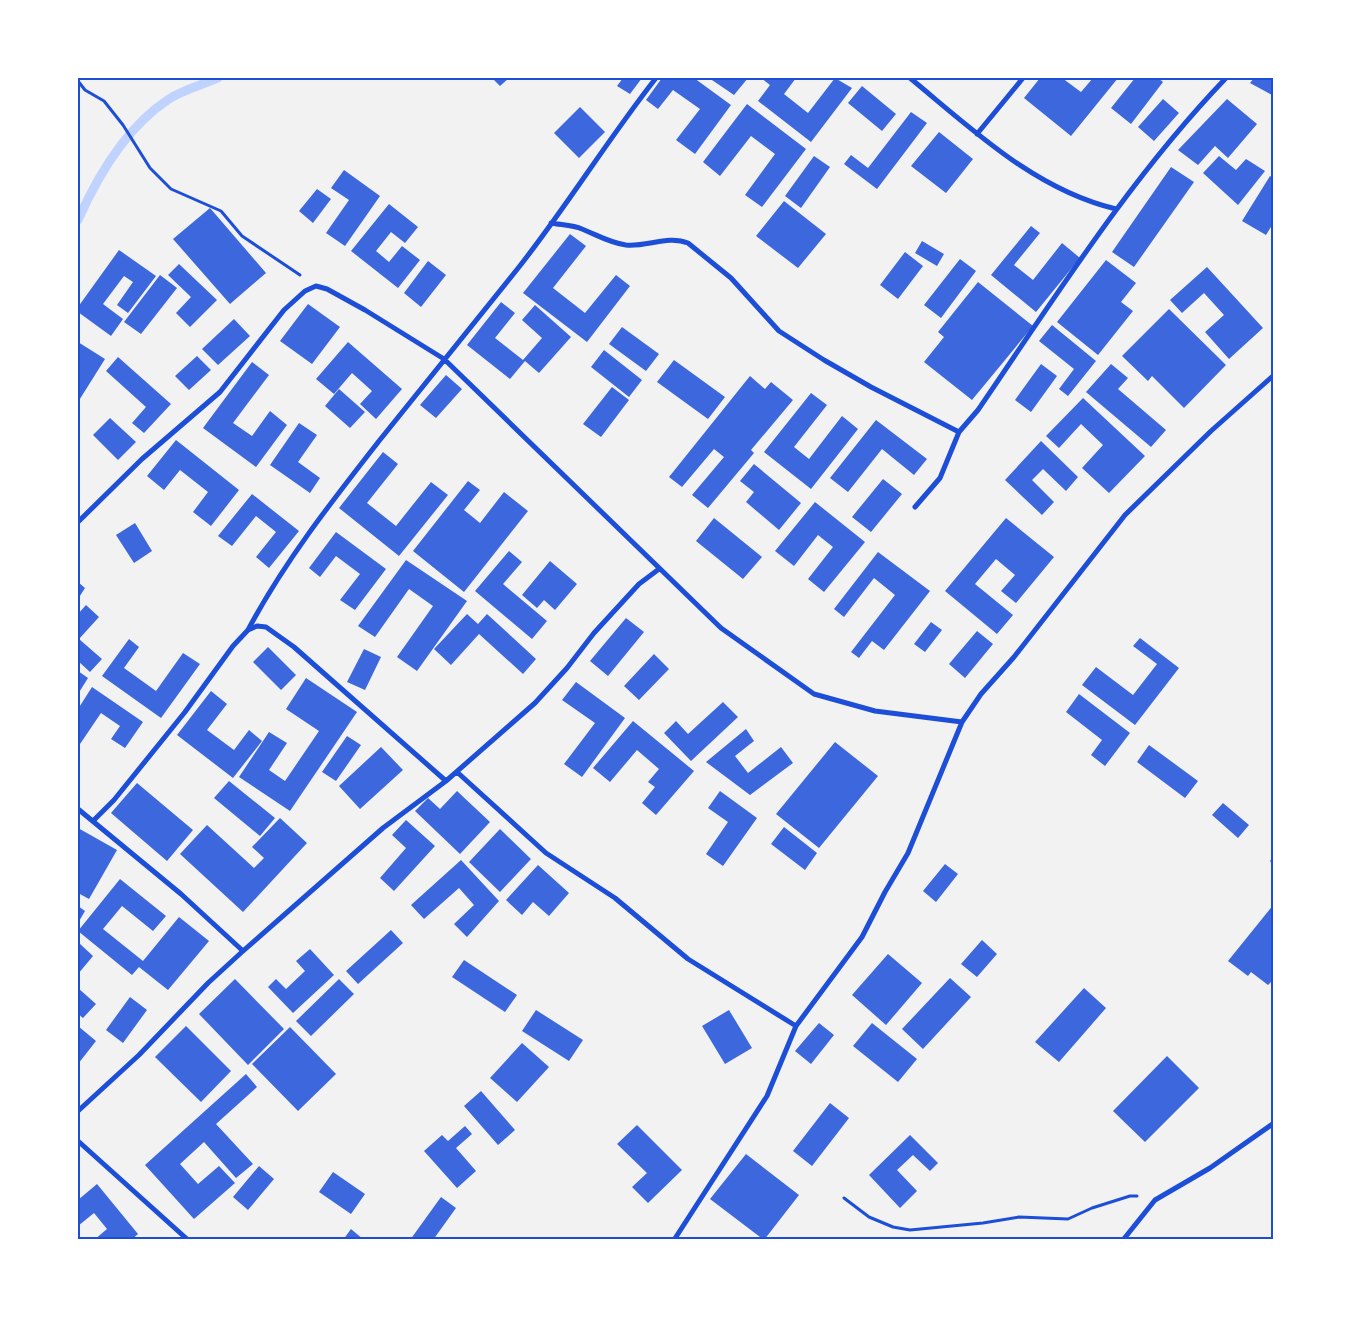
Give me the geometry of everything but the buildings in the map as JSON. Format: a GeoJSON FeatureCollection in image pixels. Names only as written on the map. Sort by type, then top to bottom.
{"type":"FeatureCollection","features":[{"type":"Feature","properties":{"kind":"street"},"geometry":{"type":"LineString","coordinates":[[93,821],[120,793],[185,712],[232,646],[248,630],[269,589],[341,489],[551,223],[656,78]]}},
{"type":"Feature","properties":{"kind":"street"},"geometry":{"type":"LineString","coordinates":[[910,78],[977,134],[1045,182],[1090,203],[1116,209]]}},
{"type":"Feature","properties":{"kind":"street"},"geometry":{"type":"LineString","coordinates":[[977,134],[1022,78]]}},
{"type":"Feature","properties":{"kind":"street"},"geometry":{"type":"LineString","coordinates":[[915,507],[940,478],[959,432],[978,410],[1116,209],[1188,117],[1226,78]]}},
{"type":"Feature","properties":{"kind":"street"},"geometry":{"type":"LineString","coordinates":[[551,223],[582,229],[600,238],[627,245],[667,240],[680,240],[688,243],[731,278],[779,331],[847,374],[959,432]]}},
{"type":"Feature","properties":{"kind":"street"},"geometry":{"type":"LineString","coordinates":[[78,522],[142,459],[220,392],[284,310],[305,291],[316,286],[327,289],[365,310],[444,359],[721,628],[814,694],[875,712],[962,722]]}},
{"type":"Feature","properties":{"kind":"street"},"geometry":{"type":"LineString","coordinates":[[674,1240],[767,1096],[796,1026],[862,937],[908,852],[962,722],[981,694],[1014,657],[1125,515],[1211,431],[1274,375]]}},
{"type":"Feature","properties":{"kind":"street"},"geometry":{"type":"LineString","coordinates":[[78,1111],[139,1055],[208,983],[243,951],[382,828],[446,781],[535,703],[616,609],[639,584],[659,568]]}},
{"type":"Feature","properties":{"kind":"street"},"geometry":{"type":"LineString","coordinates":[[248,630],[257,626],[266,627],[294,647],[446,781]]}},
{"type":"Feature","properties":{"kind":"street"},"geometry":{"type":"LineString","coordinates":[[457,772],[546,853],[615,898],[688,959],[796,1026]]}},
{"type":"Feature","properties":{"kind":"street"},"geometry":{"type":"LineString","coordinates":[[78,810],[181,894],[243,951]]}},
{"type":"Feature","properties":{"kind":"street"},"geometry":{"type":"LineString","coordinates":[[1123,1240],[1156,1200],[1210,1168],[1274,1123]]}},
{"type":"Feature","properties":{"kind":"street"},"geometry":{"type":"LineString","coordinates":[[78,1141],[188,1240]]}},
{"type":"Feature","properties":{"kind":"path"},"geometry":{"type":"LineString","coordinates":[[78,81],[85,90],[104,101],[124,125],[150,168],[171,189],[221,211],[242,236],[316,286]]}},
{"type":"Feature","properties":{"kind":"path"},"geometry":{"type":"LineString","coordinates":[[844,1198],[869,1217],[894,1227],[910,1230],[983,1223],[1019,1217],[1068,1218],[1130,1196],[1150,1197],[1156,1200]]}},
{"type":"Feature","properties":{"kind":"waterway"},"geometry":{"type":"LineString","coordinates":[[78,220],[104,169],[139,123],[174,96],[218,78]]}}]}
